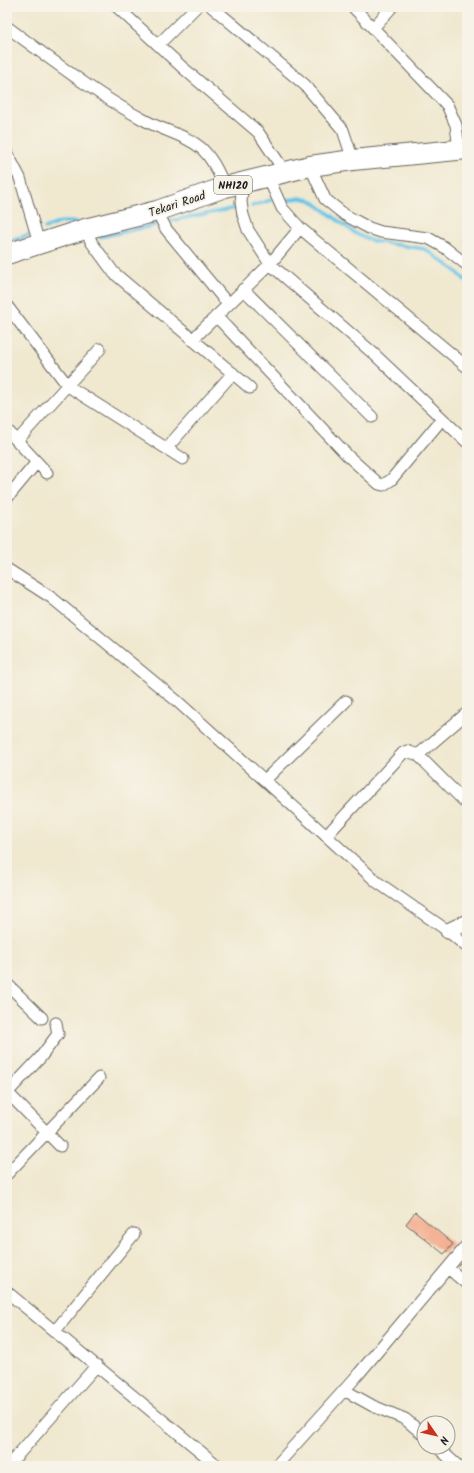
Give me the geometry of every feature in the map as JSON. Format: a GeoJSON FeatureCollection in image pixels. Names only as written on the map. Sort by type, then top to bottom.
{"type":"FeatureCollection","features":[{"type":"Feature","properties":{"kind":"highway","name":"Tekari Road"},"geometry":{"type":"LineString","coordinates":[[7,254],[85,229],[157,211],[234,185],[310,166],[353,160],[463,149]]}},
{"type":"Feature","properties":{"kind":"street"},"geometry":{"type":"LineString","coordinates":[[117,7],[158,45],[258,132],[267,143],[277,174],[282,208],[300,228],[467,367]]}},
{"type":"Feature","properties":{"kind":"street"},"geometry":{"type":"LineString","coordinates":[[158,45],[196,7]]}},
{"type":"Feature","properties":{"kind":"street"},"geometry":{"type":"LineString","coordinates":[[212,7],[305,85],[343,130],[353,160]]}},
{"type":"Feature","properties":{"kind":"street"},"geometry":{"type":"LineString","coordinates":[[352,7],[447,105],[456,125],[463,149]]}},
{"type":"Feature","properties":{"kind":"street"},"geometry":{"type":"LineString","coordinates":[[373,28],[392,7]]}},
{"type":"Feature","properties":{"kind":"street"},"geometry":{"type":"LineString","coordinates":[[7,27],[58,65],[147,122],[184,138],[201,148],[234,185],[241,202],[243,216],[248,230],[270,264],[374,354],[467,442]]}},
{"type":"Feature","properties":{"kind":"street"},"geometry":{"type":"LineString","coordinates":[[7,153],[20,178],[39,243]]}},
{"type":"Feature","properties":{"kind":"street"},"geometry":{"type":"LineString","coordinates":[[310,166],[325,199],[345,215],[369,228],[381,232],[428,238],[444,247],[467,265]]}},
{"type":"Feature","properties":{"kind":"street"},"geometry":{"type":"LineString","coordinates":[[157,211],[166,229],[228,304]]}},
{"type":"Feature","properties":{"kind":"street"},"geometry":{"type":"LineString","coordinates":[[192,340],[270,264],[300,228]]}},
{"type":"Feature","properties":{"kind":"street"},"geometry":{"type":"LineString","coordinates":[[85,229],[92,243],[114,273],[250,388]]}},
{"type":"Feature","properties":{"kind":"street"},"geometry":{"type":"LineString","coordinates":[[243,289],[372,417]]}},
{"type":"Feature","properties":{"kind":"street"},"geometry":{"type":"LineString","coordinates":[[7,306],[68,386],[183,459]]}},
{"type":"Feature","properties":{"kind":"street"},"geometry":{"type":"LineString","coordinates":[[216,316],[348,456],[379,484],[384,485],[391,480],[442,419]]}},
{"type":"Feature","properties":{"kind":"street"},"geometry":{"type":"LineString","coordinates":[[17,441],[68,386],[100,348]]}},
{"type":"Feature","properties":{"kind":"street"},"geometry":{"type":"LineString","coordinates":[[172,442],[233,373]]}},
{"type":"Feature","properties":{"kind":"street"},"geometry":{"type":"LineString","coordinates":[[7,430],[47,473]]}},
{"type":"Feature","properties":{"kind":"street"},"geometry":{"type":"LineString","coordinates":[[7,498],[37,462]]}},
{"type":"Feature","properties":{"kind":"street"},"geometry":{"type":"LineString","coordinates":[[7,569],[64,608],[177,701],[377,882],[448,931],[467,947]]}},
{"type":"Feature","properties":{"kind":"street"},"geometry":{"type":"LineString","coordinates":[[265,780],[346,701]]}},
{"type":"Feature","properties":{"kind":"street"},"geometry":{"type":"LineString","coordinates":[[418,755],[467,713]]}},
{"type":"Feature","properties":{"kind":"street"},"geometry":{"type":"LineString","coordinates":[[326,836],[403,753],[410,751],[418,755],[467,804]]}},
{"type":"Feature","properties":{"kind":"street"},"geometry":{"type":"LineString","coordinates":[[448,931],[467,922]]}},
{"type":"Feature","properties":{"kind":"street"},"geometry":{"type":"LineString","coordinates":[[7,984],[42,1018]]}},
{"type":"Feature","properties":{"kind":"street"},"geometry":{"type":"LineString","coordinates":[[56,1023],[58,1034],[40,1058],[7,1092],[60,1146]]}},
{"type":"Feature","properties":{"kind":"street"},"geometry":{"type":"LineString","coordinates":[[7,1174],[99,1078]]}},
{"type":"Feature","properties":{"kind":"street"},"geometry":{"type":"LineString","coordinates":[[55,1331],[134,1234]]}},
{"type":"Feature","properties":{"kind":"street"},"geometry":{"type":"LineString","coordinates":[[276,1466],[344,1390],[467,1245]]}},
{"type":"Feature","properties":{"kind":"street"},"geometry":{"type":"LineString","coordinates":[[448,1268],[467,1284]]}},
{"type":"Feature","properties":{"kind":"street"},"geometry":{"type":"LineString","coordinates":[[7,1292],[218,1466]]}},
{"type":"Feature","properties":{"kind":"street"},"geometry":{"type":"LineString","coordinates":[[8,1466],[97,1365]]}},
{"type":"Feature","properties":{"kind":"street"},"geometry":{"type":"LineString","coordinates":[[344,1390],[373,1406],[405,1418],[416,1428]]}},
{"type":"Feature","properties":{"kind":"street"},"geometry":{"type":"LineString","coordinates":[[445,1455],[458,1466]]}},
{"type":"Feature","properties":{"kind":"building"},"geometry":{"type":"Polygon","coordinates":[[[415,1212],[453,1244],[444,1254],[406,1224],[415,1212]]]}},
{"type":"Feature","properties":{"kind":"waterway"},"geometry":{"type":"LineString","coordinates":[[287,200],[300,198],[311,200],[356,234],[372,241],[425,249],[456,271],[467,282]]}},
{"type":"Feature","properties":{"kind":"waterway"},"geometry":{"type":"LineString","coordinates":[[252,206],[271,200]]}},
{"type":"Feature","properties":{"kind":"waterway"},"geometry":{"type":"LineString","coordinates":[[170,221],[236,208]]}},
{"type":"Feature","properties":{"kind":"waterway"},"geometry":{"type":"LineString","coordinates":[[45,228],[61,222],[76,222]]}},
{"type":"Feature","properties":{"kind":"waterway"},"geometry":{"type":"LineString","coordinates":[[100,237],[156,225]]}},
{"type":"Feature","properties":{"kind":"waterway"},"geometry":{"type":"LineString","coordinates":[[7,242],[28,235]]}}]}
